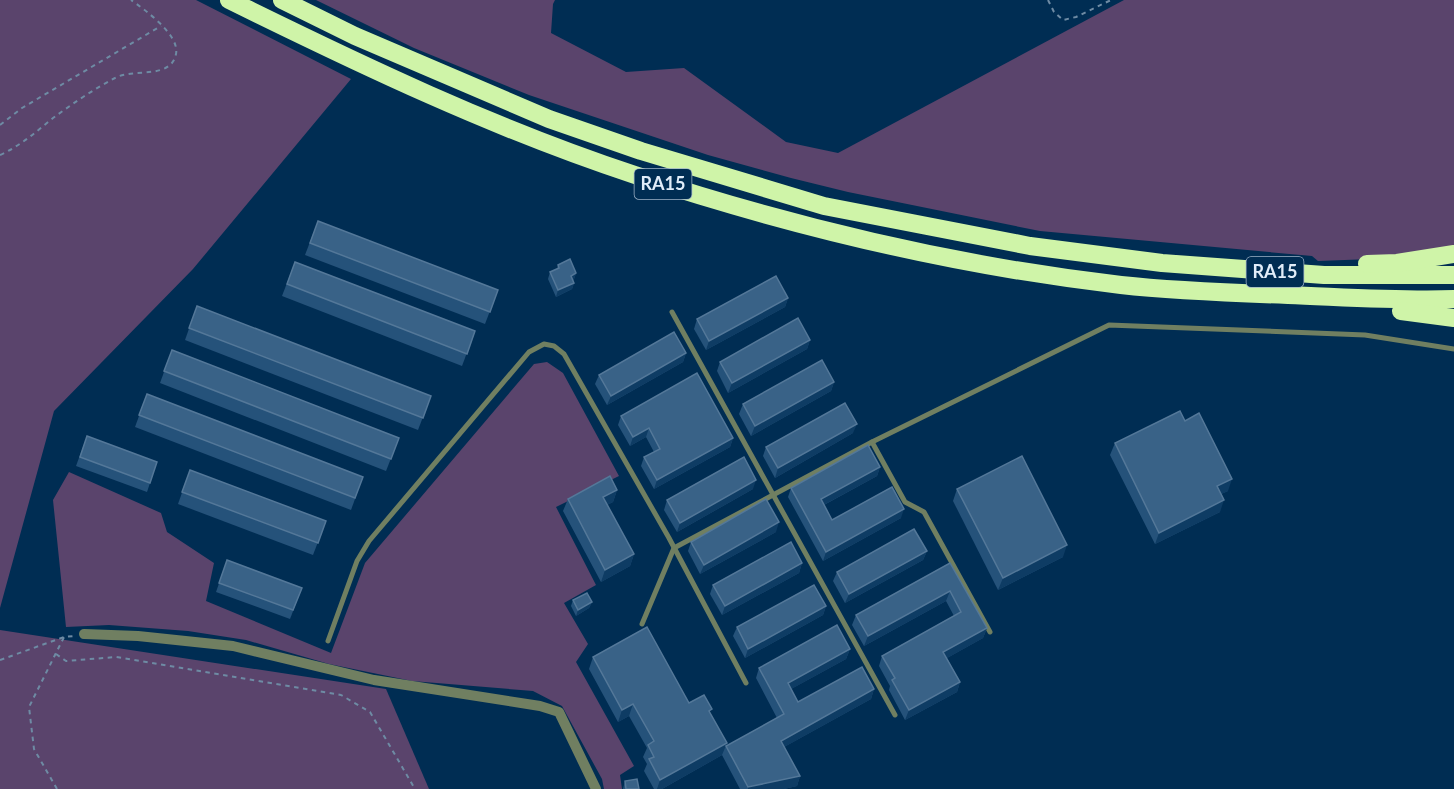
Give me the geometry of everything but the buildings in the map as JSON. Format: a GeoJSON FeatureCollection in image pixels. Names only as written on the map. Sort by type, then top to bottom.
{"type":"FeatureCollection","features":[{"type":"Feature","properties":{"kind":"highway","name":"RA15"},"geometry":{"type":"LineString","coordinates":[[230,0],[346,57],[454,106],[633,174],[820,230],[980,263],[1122,285],[1223,292],[1420,300],[1454,299]]}},
{"type":"Feature","properties":{"kind":"highway","name":"RA15"},"geometry":{"type":"LineString","coordinates":[[282,0],[355,36],[549,119],[641,151],[824,206],[972,236],[1096,256],[1324,275],[1454,275]]}},
{"type":"Feature","properties":{"kind":"highway"},"geometry":{"type":"LineString","coordinates":[[1096,256],[1172,254],[1357,265],[1397,263],[1454,254]]}},
{"type":"Feature","properties":{"kind":"highway"},"geometry":{"type":"LineString","coordinates":[[1223,292],[1352,309],[1419,312],[1454,318]]}},
{"type":"Feature","properties":{"kind":"street"},"geometry":{"type":"LineString","coordinates":[[84,634],[138,636],[233,646],[374,680],[540,706],[559,712],[596,789]]}},
{"type":"Feature","properties":{"kind":"lane"},"geometry":{"type":"LineString","coordinates":[[672,312],[895,715]]}},
{"type":"Feature","properties":{"kind":"lane"},"geometry":{"type":"LineString","coordinates":[[642,624],[674,548],[873,442],[1109,325],[1365,335],[1454,349]]}},
{"type":"Feature","properties":{"kind":"lane"},"geometry":{"type":"LineString","coordinates":[[328,640],[357,561],[369,541],[529,352],[544,344],[554,346],[564,354],[674,548],[746,683]]}},
{"type":"Feature","properties":{"kind":"lane"},"geometry":{"type":"LineString","coordinates":[[873,442],[905,502],[924,512],[990,632]]}},
{"type":"Feature","properties":{"kind":"path"},"geometry":{"type":"LineString","coordinates":[[0,155],[16,147],[56,116],[117,76],[136,72],[156,72],[171,65],[176,56],[176,44],[148,12],[131,0]]}},
{"type":"Feature","properties":{"kind":"path"},"geometry":{"type":"LineString","coordinates":[[1048,0],[1054,12],[1063,21],[1111,0]]}},
{"type":"Feature","properties":{"kind":"path"},"geometry":{"type":"LineString","coordinates":[[0,125],[22,108],[162,26]]}},
{"type":"Feature","properties":{"kind":"path"},"geometry":{"type":"LineString","coordinates":[[0,660],[64,637],[84,634]]}},
{"type":"Feature","properties":{"kind":"path"},"geometry":{"type":"LineString","coordinates":[[57,789],[34,749],[29,707],[64,637]]}},
{"type":"Feature","properties":{"kind":"path"},"geometry":{"type":"LineString","coordinates":[[56,654],[66,661],[116,657],[341,695],[370,712],[415,789]]}},
{"type":"Feature","properties":{"kind":"shaded area"},"geometry":{"type":"Polygon","coordinates":[[[0,0],[196,0],[351,79],[193,269],[54,411],[0,608],[0,0]]]}},
{"type":"Feature","properties":{"kind":"shaded area"},"geometry":{"type":"Polygon","coordinates":[[[316,0],[555,0],[551,33],[626,72],[684,68],[786,142],[838,153],[1124,0],[1454,0],[1454,248],[1398,258],[1318,261],[1312,256],[1040,231],[848,192],[708,155],[529,95],[414,48],[316,0]]]}},
{"type":"Feature","properties":{"kind":"shaded area"},"geometry":{"type":"Polygon","coordinates":[[[547,362],[563,373],[619,476],[556,507],[596,585],[564,603],[588,644],[576,662],[634,766],[620,775],[622,789],[604,789],[602,779],[562,706],[533,691],[412,681],[329,664],[246,640],[188,631],[109,625],[66,627],[53,500],[69,472],[161,513],[167,532],[214,563],[206,601],[331,653],[365,563],[534,364],[547,362]]]}},
{"type":"Feature","properties":{"kind":"shaded area"},"geometry":{"type":"Polygon","coordinates":[[[0,630],[386,689],[429,789],[0,789],[0,630]]]}}]}
